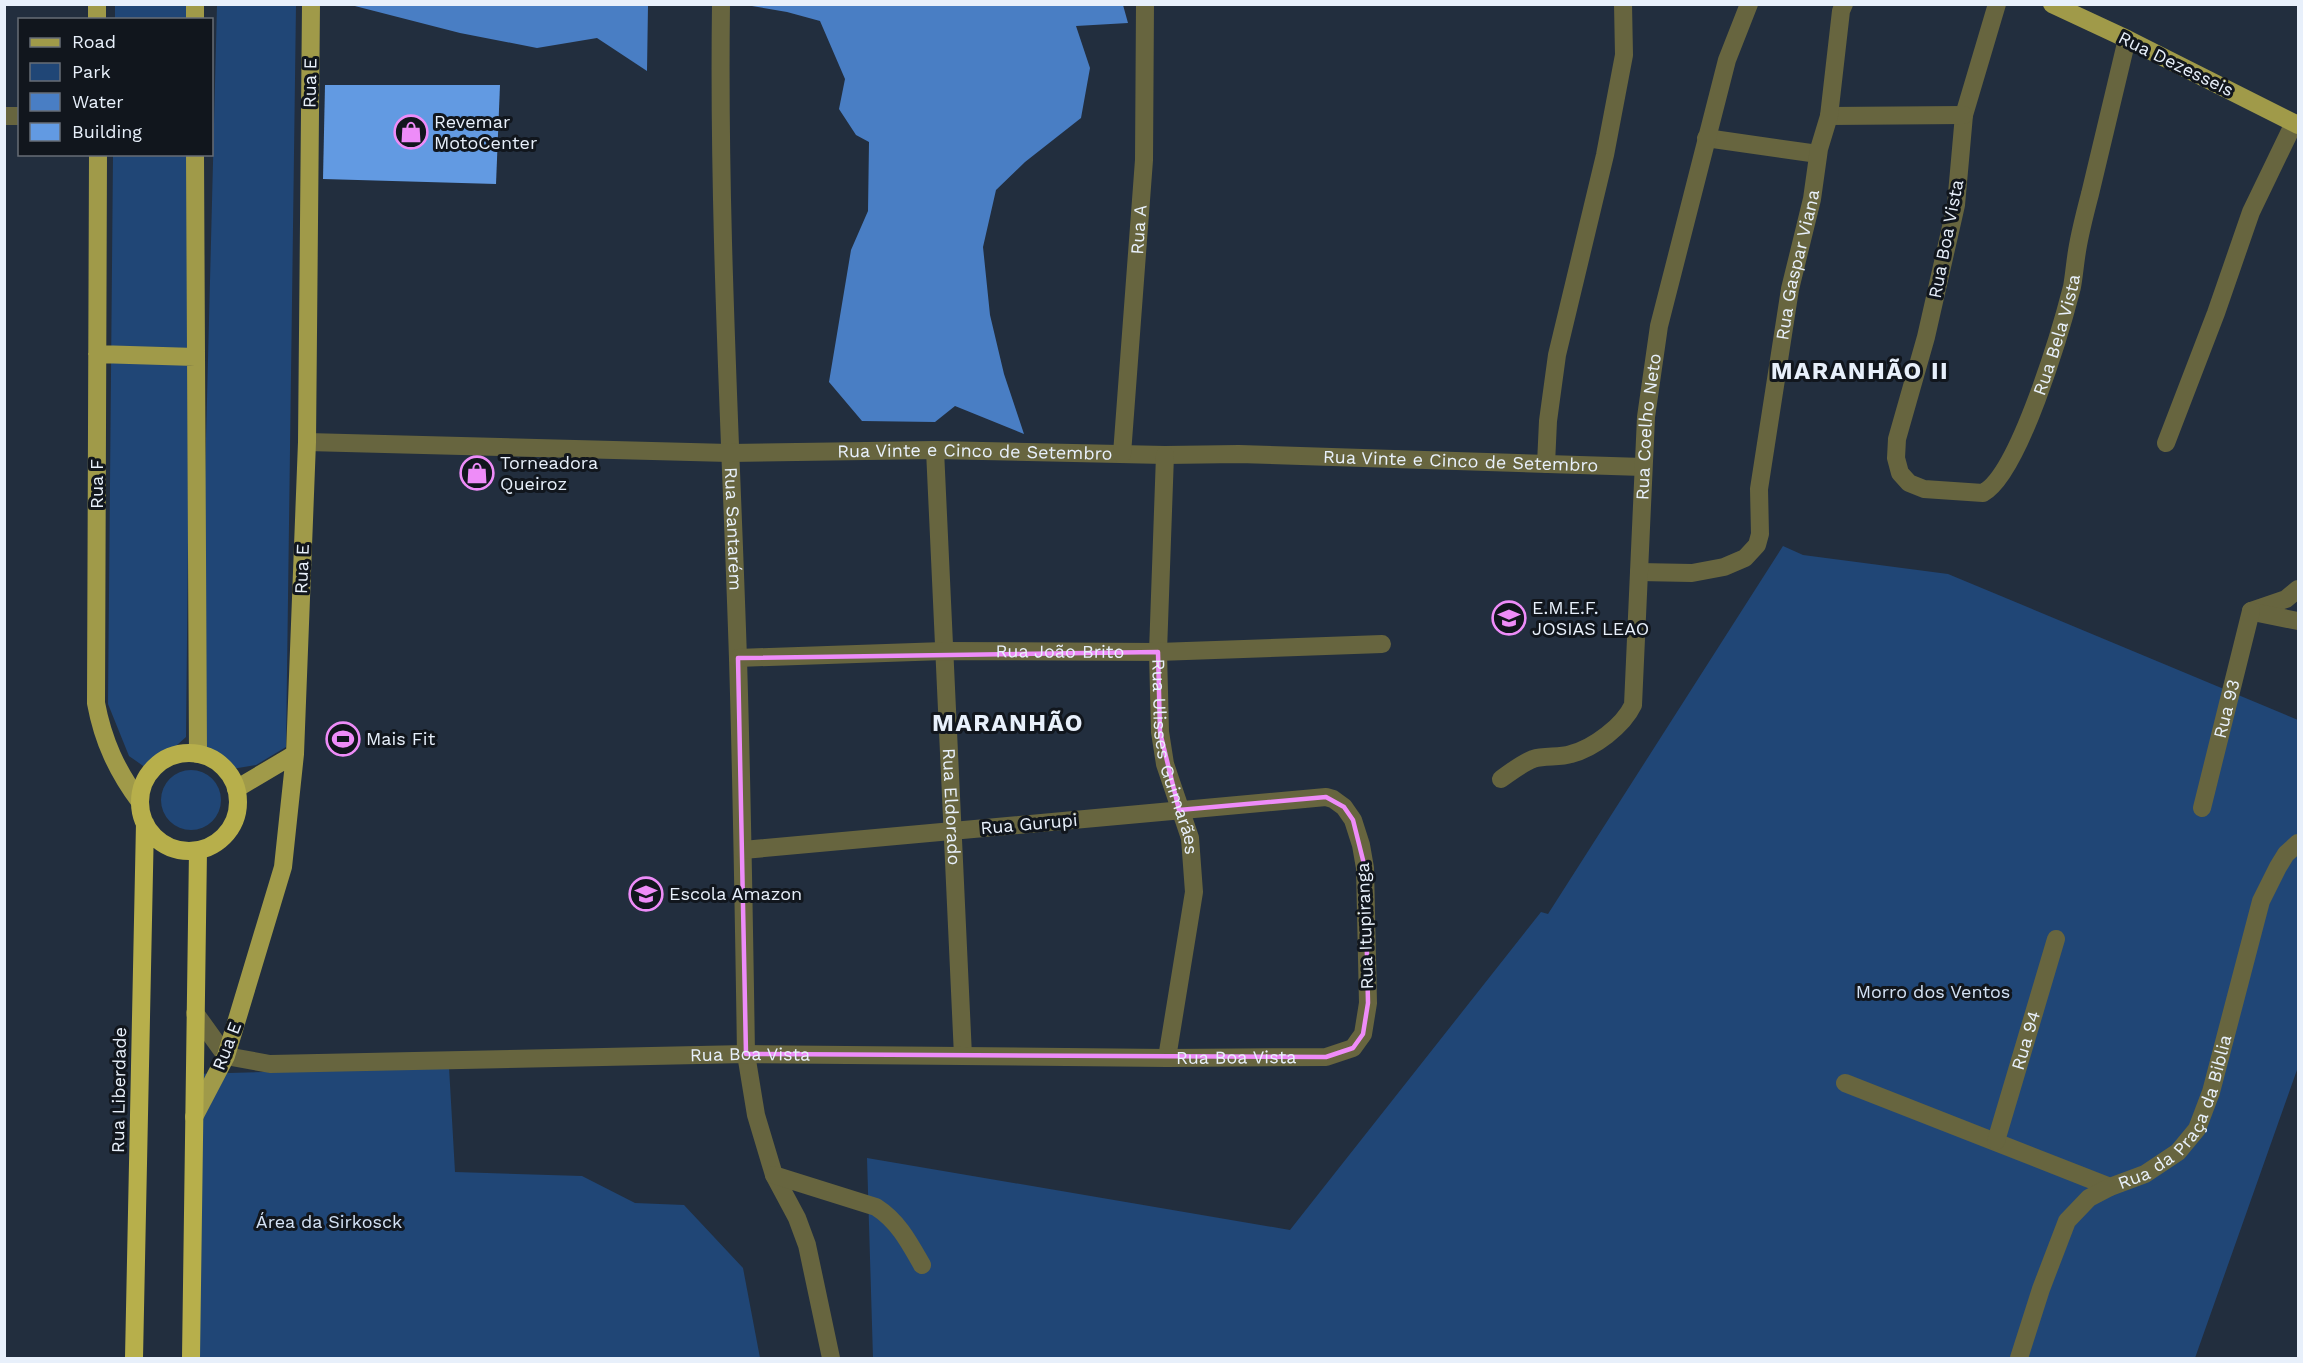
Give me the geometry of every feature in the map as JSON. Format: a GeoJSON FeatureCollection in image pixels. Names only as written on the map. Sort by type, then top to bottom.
{"type":"FeatureCollection","features":[{"type":"Feature","properties":{"kind":"highway"},"geometry":{"type":"LineString","coordinates":[[184,753],[198,754],[214,760],[226,770],[236,789],[238,805],[234,821],[226,835],[213,845],[198,850],[182,851],[167,846],[154,836],[145,823],[140,802],[142,788],[148,775],[158,764],[184,753]]}},
{"type":"Feature","properties":{"kind":"highway","name":"Rua Liberdade"},"geometry":{"type":"LineString","coordinates":[[134,1359],[145,823]]}},
{"type":"Feature","properties":{"kind":"highway"},"geometry":{"type":"LineString","coordinates":[[191,1359],[198,850]]}},
{"type":"Feature","properties":{"kind":"main road","name":"Rua E"},"geometry":{"type":"LineString","coordinates":[[194,1117],[226,1056],[283,867],[295,754],[307,442],[311,4]]}},
{"type":"Feature","properties":{"kind":"main road","name":"Rua Dezesseis"},"geometry":{"type":"LineString","coordinates":[[2052,4],[2296,124]]}},
{"type":"Feature","properties":{"kind":"main road","name":"Rua F"},"geometry":{"type":"LineString","coordinates":[[99,156],[96,703],[102,733],[111,758],[140,802]]}},
{"type":"Feature","properties":{"kind":"main road"},"geometry":{"type":"LineString","coordinates":[[195,156],[198,754]]}},
{"type":"Feature","properties":{"kind":"main road"},"geometry":{"type":"LineString","coordinates":[[97,354],[195,357]]}},
{"type":"Feature","properties":{"kind":"main road"},"geometry":{"type":"LineString","coordinates":[[236,789],[295,754]]}},
{"type":"Feature","properties":{"kind":"street","name":"Rua Santarém"},"geometry":{"type":"LineString","coordinates":[[721,4],[720,84],[729,453],[738,658],[746,1054],[756,1115],[774,1175],[797,1218],[807,1245],[831,1359]]}},
{"type":"Feature","properties":{"kind":"street","name":"Rua A"},"geometry":{"type":"LineString","coordinates":[[1122,454],[1144,160],[1145,4]]}},
{"type":"Feature","properties":{"kind":"street"},"geometry":{"type":"LineString","coordinates":[[1546,464],[1548,421],[1557,355],[1605,155],[1624,55],[1623,4]]}},
{"type":"Feature","properties":{"kind":"street","name":"Rua Coelho Neto"},"geometry":{"type":"LineString","coordinates":[[1501,779],[1536,758],[1572,754],[1615,729],[1627,717],[1633,705],[1646,417],[1659,326],[1680,251],[1726,60],[1749,4]]}},
{"type":"Feature","properties":{"kind":"street","name":"Rua Boa Vista"},"geometry":{"type":"LineString","coordinates":[[1897,439],[1926,337],[1956,205],[1965,114],[1997,4]]}},
{"type":"Feature","properties":{"kind":"street","name":"Rua Gaspar Viana"},"geometry":{"type":"LineString","coordinates":[[1639,572],[1692,573],[1724,567],[1745,558],[1757,545],[1760,534],[1759,489],[1790,289],[1812,199],[1818,154],[1829,116],[1837,7]]}},
{"type":"Feature","properties":{"kind":"street","name":"Rua Bela Vista"},"geometry":{"type":"LineString","coordinates":[[1897,439],[1896,458],[1900,473],[1909,483],[1924,489],[1983,493],[2000,478],[2010,461],[2038,398],[2072,286],[2089,195],[2127,39]]}},
{"type":"Feature","properties":{"kind":"street"},"geometry":{"type":"LineString","coordinates":[[1829,116],[1965,114]]}},
{"type":"Feature","properties":{"kind":"street"},"geometry":{"type":"LineString","coordinates":[[2166,444],[2216,314],[2251,212],[2296,124]]}},
{"type":"Feature","properties":{"kind":"street"},"geometry":{"type":"LineString","coordinates":[[1706,138],[1818,154]]}},
{"type":"Feature","properties":{"kind":"street","name":"Rua Vinte e Cinco de Setembro"},"geometry":{"type":"LineString","coordinates":[[307,442],[729,453],[935,450],[1165,455],[1239,454],[1643,467]]}},
{"type":"Feature","properties":{"kind":"street","name":"Rua Eldorado"},"geometry":{"type":"LineString","coordinates":[[935,450],[963,1056]]}},
{"type":"Feature","properties":{"kind":"street","name":"Rua Ulisses Guimarães"},"geometry":{"type":"LineString","coordinates":[[1165,455],[1158,652],[1160,732],[1165,764],[1190,838],[1194,892],[1167,1058]]}},
{"type":"Feature","properties":{"kind":"street"},"geometry":{"type":"LineString","coordinates":[[2251,611],[2286,599],[2298,589]]}},
{"type":"Feature","properties":{"kind":"street"},"geometry":{"type":"LineString","coordinates":[[2251,611],[2298,621]]}},
{"type":"Feature","properties":{"kind":"street","name":"Rua 93"},"geometry":{"type":"LineString","coordinates":[[2202,808],[2251,611]]}},
{"type":"Feature","properties":{"kind":"street","name":"Rua João Brito"},"geometry":{"type":"LineString","coordinates":[[738,658],[944,651],[1158,652],[1382,644]]}},
{"type":"Feature","properties":{"kind":"street","name":"Rua Gurupi"},"geometry":{"type":"LineString","coordinates":[[743,850],[1316,797]]}},
{"type":"Feature","properties":{"kind":"street","name":"Rua Itupiranga"},"geometry":{"type":"LineString","coordinates":[[1316,797],[1334,799],[1344,807],[1353,820],[1365,868],[1368,1003],[1363,1034],[1353,1048],[1326,1057]]}},
{"type":"Feature","properties":{"kind":"street","name":"Rua da Praça da Biblia"},"geometry":{"type":"LineString","coordinates":[[2019,1359],[2041,1289],[2067,1221],[2089,1198],[2110,1187],[2145,1174],[2178,1152],[2197,1129],[2211,1092],[2261,901],[2277,867],[2298,843]]}},
{"type":"Feature","properties":{"kind":"street","name":"Rua 94"},"geometry":{"type":"LineString","coordinates":[[1996,1142],[2056,939]]}},
{"type":"Feature","properties":{"kind":"street"},"geometry":{"type":"LineString","coordinates":[[195,1013],[226,1056]]}},
{"type":"Feature","properties":{"kind":"street","name":"Rua Boa Vista"},"geometry":{"type":"LineString","coordinates":[[226,1056],[270,1064],[746,1054],[1167,1058],[1326,1057]]}},
{"type":"Feature","properties":{"kind":"street"},"geometry":{"type":"LineString","coordinates":[[1845,1083],[2110,1187]]}},
{"type":"Feature","properties":{"kind":"street"},"geometry":{"type":"LineString","coordinates":[[774,1175],[876,1207],[890,1216],[905,1235],[922,1265]]}},
{"type":"Feature","properties":{"kind":"highlighted area"},"geometry":{"type":"Polygon","coordinates":[[[1158,652],[1160,732],[1179,810],[1326,797],[1344,807],[1353,820],[1365,868],[1368,1003],[1363,1034],[1353,1048],[1326,1057],[746,1054],[738,658],[1158,652]]]}},
{"type":"Feature","properties":{"kind":"green space"},"geometry":{"type":"Polygon","coordinates":[[[115,5],[193,5],[193,18],[115,18],[115,5]]]}},
{"type":"Feature","properties":{"kind":"green space"},"geometry":{"type":"Polygon","coordinates":[[[217,5],[296,5],[286,747],[256,765],[226,770],[214,760],[198,754],[217,5]]]}},
{"type":"Feature","properties":{"kind":"green space"},"geometry":{"type":"Polygon","coordinates":[[[113,156],[192,156],[186,737],[149,770],[129,756],[108,704],[113,156]]]}},
{"type":"Feature","properties":{"kind":"green space","name":"Morro dos Ventos"},"geometry":{"type":"Polygon","coordinates":[[[1783,546],[1803,555],[1948,574],[2298,720],[2298,1067],[2195,1358],[873,1358],[867,1158],[1290,1230],[1541,912],[1548,914],[1783,546]]]}},
{"type":"Feature","properties":{"kind":"green space"},"geometry":{"type":"Polygon","coordinates":[[[191,770],[208,775],[216,783],[221,800],[216,817],[208,825],[191,830],[174,825],[166,817],[161,800],[166,783],[174,775],[191,770]]]}},
{"type":"Feature","properties":{"kind":"green space","name":"Área da Sirkosck"},"geometry":{"type":"Polygon","coordinates":[[[449,1067],[455,1172],[582,1176],[635,1203],[684,1205],[743,1268],[760,1358],[191,1358],[194,1074],[449,1067]]]}},
{"type":"Feature","properties":{"kind":"water"},"geometry":{"type":"Polygon","coordinates":[[[351,5],[648,5],[647,71],[597,38],[537,48],[460,33],[351,5]]]}},
{"type":"Feature","properties":{"kind":"water"},"geometry":{"type":"Polygon","coordinates":[[[746,5],[1123,5],[1128,23],[1076,26],[1090,68],[1081,118],[1025,162],[996,190],[983,247],[990,315],[1004,374],[1024,434],[955,406],[935,422],[862,421],[829,382],[851,250],[868,211],[869,142],[856,135],[839,109],[845,79],[820,21],[787,12],[746,5]]]}},
{"type":"Feature","properties":{"kind":"building","name":"Revemar MotoCenter"},"geometry":{"type":"Polygon","coordinates":[[[325,85],[500,85],[496,184],[323,179],[325,85]]]}},
{"type":"Feature","properties":{"kind":"place","name":"Revemar MotoCenter"},"geometry":{"type":"Point","coordinates":[411,132]}},
{"type":"Feature","properties":{"kind":"place","name":"Torneadora Queiroz"},"geometry":{"type":"Point","coordinates":[477,473]}},
{"type":"Feature","properties":{"kind":"place","name":"E.M.E.F. JOSIAS LEAO"},"geometry":{"type":"Point","coordinates":[1509,618]}},
{"type":"Feature","properties":{"kind":"place","name":"Mais Fit"},"geometry":{"type":"Point","coordinates":[343,739]}},
{"type":"Feature","properties":{"kind":"place","name":"Escola Amazon"},"geometry":{"type":"Point","coordinates":[646,894]}},
{"type":"Feature","properties":{"kind":"district","name":"MARANHÃO II"},"geometry":{"type":"Point","coordinates":[1860,371]}},
{"type":"Feature","properties":{"kind":"district","name":"MARANHÃO"},"geometry":{"type":"Point","coordinates":[1008,723]}}]}
